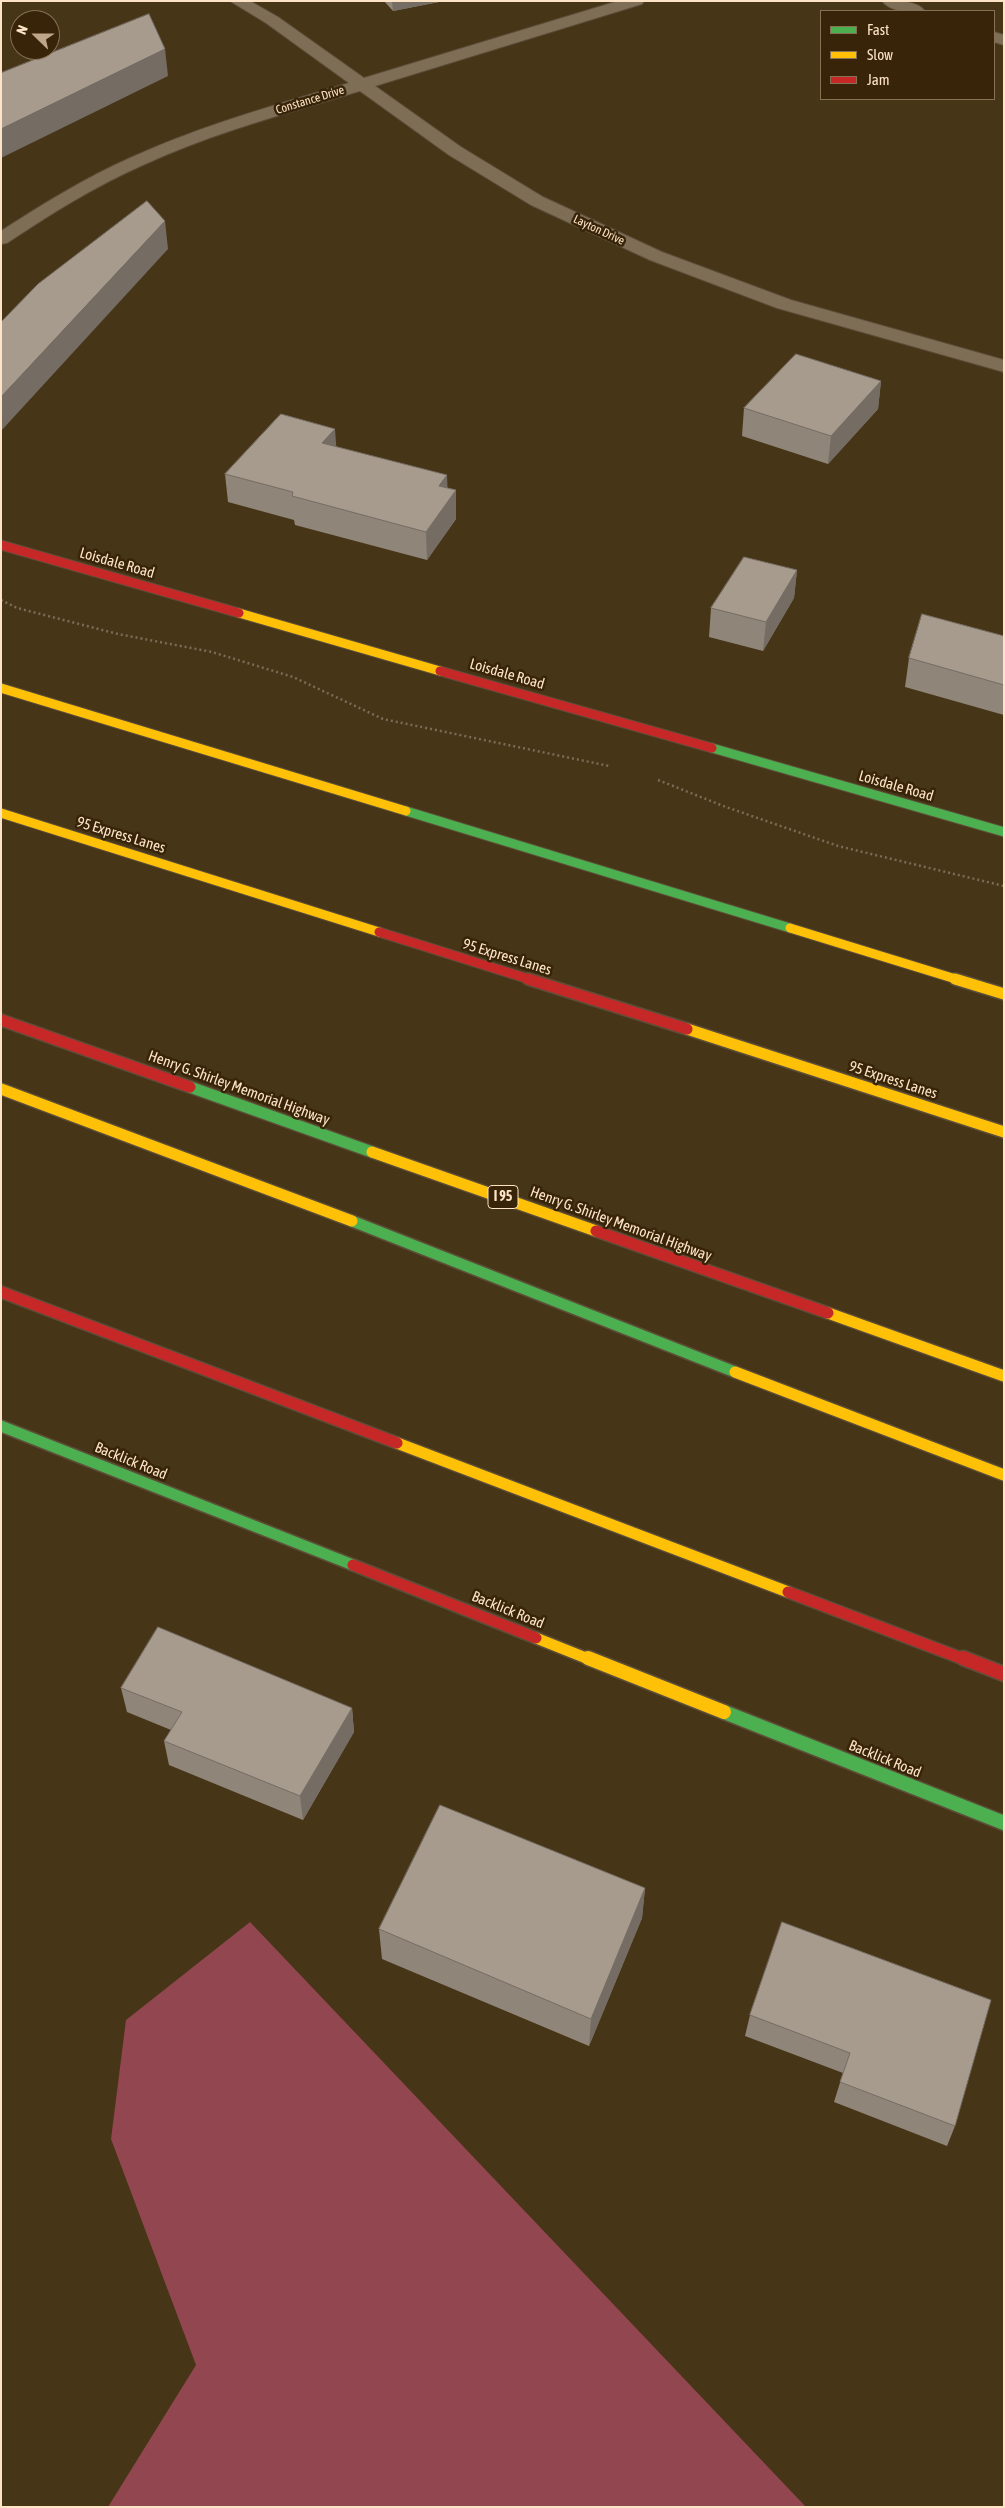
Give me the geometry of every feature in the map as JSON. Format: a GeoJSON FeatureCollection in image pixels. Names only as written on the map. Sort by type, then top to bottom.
{"type":"FeatureCollection","features":[{"type":"Feature","properties":{"kind":"main road","name":"Loisdale Road"},"geometry":{"type":"LineString","coordinates":[[1,545],[1004,832]]}},
{"type":"Feature","properties":{"kind":"main road"},"geometry":{"type":"LineString","coordinates":[[1,688],[639,881],[1004,994]]}},
{"type":"Feature","properties":{"kind":"main road","name":"95 Express Lanes"},"geometry":{"type":"LineString","coordinates":[[1,813],[743,1047],[1004,1132]]}},
{"type":"Feature","properties":{"kind":"main road","name":"Henry G. Shirley Memorial Highway"},"geometry":{"type":"LineString","coordinates":[[1,1020],[1004,1376]]}},
{"type":"Feature","properties":{"kind":"main road"},"geometry":{"type":"LineString","coordinates":[[1,1089],[436,1253],[748,1377],[1004,1475]]}},
{"type":"Feature","properties":{"kind":"main road"},"geometry":{"type":"LineString","coordinates":[[1,1292],[1004,1674]]}},
{"type":"Feature","properties":{"kind":"main road","name":"Backlick Road"},"geometry":{"type":"LineString","coordinates":[[1,1426],[1004,1823]]}},
{"type":"Feature","properties":{"kind":"street","name":"Layton Drive"},"geometry":{"type":"LineString","coordinates":[[238,1],[272,20],[363,83],[455,151],[538,201],[656,256],[784,304],[1004,366]]}},
{"type":"Feature","properties":{"kind":"street","name":"Constance Drive"},"geometry":{"type":"LineString","coordinates":[[1,239],[52,205],[121,168],[197,137],[363,83],[636,1]]}},
{"type":"Feature","properties":{"kind":"street"},"geometry":{"type":"LineString","coordinates":[[890,1],[913,10]]}},
{"type":"Feature","properties":{"kind":"path"},"geometry":{"type":"LineString","coordinates":[[1,600],[18,608],[118,634],[212,652],[293,677],[383,719],[610,766]]}},
{"type":"Feature","properties":{"kind":"path"},"geometry":{"type":"LineString","coordinates":[[655,779],[726,807],[838,846],[1004,886]]}},
{"type":"Feature","properties":{"kind":"shaded area"},"geometry":{"type":"Polygon","coordinates":[[[250,1922],[806,2507],[108,2507],[196,2365],[111,2139],[126,2020],[250,1922]]]}},
{"type":"Feature","properties":{"kind":"building"},"geometry":{"type":"Polygon","coordinates":[[[149,14],[165,49],[1,129],[1,73],[34,60],[60,60],[60,49],[149,14]]]}},
{"type":"Feature","properties":{"kind":"building"},"geometry":{"type":"Polygon","coordinates":[[[147,201],[165,221],[1,397],[1,322],[38,284],[147,201]]]}},
{"type":"Feature","properties":{"kind":"building"},"geometry":{"type":"Polygon","coordinates":[[[796,354],[881,381],[831,436],[744,408],[796,354]]]}},
{"type":"Feature","properties":{"kind":"building"},"geometry":{"type":"Polygon","coordinates":[[[281,414],[335,429],[322,443],[447,475],[439,486],[456,490],[426,532],[292,496],[293,492],[225,474],[281,414]]]}},
{"type":"Feature","properties":{"kind":"building"},"geometry":{"type":"Polygon","coordinates":[[[744,557],[797,570],[766,622],[711,608],[744,557]]]}},
{"type":"Feature","properties":{"kind":"building"},"geometry":{"type":"Polygon","coordinates":[[[922,614],[1004,636],[1004,685],[909,658],[922,614]]]}},
{"type":"Feature","properties":{"kind":"building"},"geometry":{"type":"Polygon","coordinates":[[[158,1627],[352,1708],[300,1796],[164,1741],[182,1712],[121,1688],[158,1627]]]}},
{"type":"Feature","properties":{"kind":"building"},"geometry":{"type":"Polygon","coordinates":[[[440,1805],[645,1888],[591,2019],[379,1929],[440,1805]]]}},
{"type":"Feature","properties":{"kind":"building"},"geometry":{"type":"Polygon","coordinates":[[[782,1922],[991,2000],[955,2126],[840,2082],[850,2053],[750,2015],[782,1922]]]}},
{"type":"Feature","properties":{"kind":"traffic: fast"},"geometry":{"type":"LineString","coordinates":[[712,748],[1004,832]]}},
{"type":"Feature","properties":{"kind":"traffic: fast"},"geometry":{"type":"LineString","coordinates":[[406,811],[790,928]]}},
{"type":"Feature","properties":{"kind":"traffic: fast"},"geometry":{"type":"LineString","coordinates":[[190,1087],[372,1152]]}},
{"type":"Feature","properties":{"kind":"traffic: fast"},"geometry":{"type":"LineString","coordinates":[[352,1221],[735,1372]]}},
{"type":"Feature","properties":{"kind":"traffic: fast"},"geometry":{"type":"LineString","coordinates":[[1,1426],[353,1565]]}},
{"type":"Feature","properties":{"kind":"traffic: fast"},"geometry":{"type":"LineString","coordinates":[[724,1712],[1004,1823]]}},
{"type":"Feature","properties":{"kind":"traffic: slow"},"geometry":{"type":"LineString","coordinates":[[239,613],[440,671]]}},
{"type":"Feature","properties":{"kind":"traffic: slow"},"geometry":{"type":"LineString","coordinates":[[1,688],[406,811]]}},
{"type":"Feature","properties":{"kind":"traffic: slow"},"geometry":{"type":"LineString","coordinates":[[1,813],[379,932]]}},
{"type":"Feature","properties":{"kind":"traffic: slow"},"geometry":{"type":"LineString","coordinates":[[790,928],[1004,994]]}},
{"type":"Feature","properties":{"kind":"traffic: slow"},"geometry":{"type":"LineString","coordinates":[[687,1029],[1004,1132]]}},
{"type":"Feature","properties":{"kind":"traffic: slow"},"geometry":{"type":"LineString","coordinates":[[1,1089],[352,1221]]}},
{"type":"Feature","properties":{"kind":"traffic: slow"},"geometry":{"type":"LineString","coordinates":[[372,1152],[596,1231]]}},
{"type":"Feature","properties":{"kind":"traffic: slow"},"geometry":{"type":"LineString","coordinates":[[828,1313],[1004,1376]]}},
{"type":"Feature","properties":{"kind":"traffic: slow"},"geometry":{"type":"LineString","coordinates":[[735,1372],[1004,1475]]}},
{"type":"Feature","properties":{"kind":"traffic: slow"},"geometry":{"type":"LineString","coordinates":[[397,1443],[788,1592]]}},
{"type":"Feature","properties":{"kind":"traffic: slow"},"geometry":{"type":"LineString","coordinates":[[536,1638],[724,1712]]}},
{"type":"Feature","properties":{"kind":"traffic: jam"},"geometry":{"type":"LineString","coordinates":[[1,545],[239,613]]}},
{"type":"Feature","properties":{"kind":"traffic: jam"},"geometry":{"type":"LineString","coordinates":[[440,671],[712,748]]}},
{"type":"Feature","properties":{"kind":"traffic: jam"},"geometry":{"type":"LineString","coordinates":[[379,932],[687,1029]]}},
{"type":"Feature","properties":{"kind":"traffic: jam"},"geometry":{"type":"LineString","coordinates":[[1,1020],[190,1087]]}},
{"type":"Feature","properties":{"kind":"traffic: jam"},"geometry":{"type":"LineString","coordinates":[[596,1231],[828,1313]]}},
{"type":"Feature","properties":{"kind":"traffic: jam"},"geometry":{"type":"LineString","coordinates":[[1,1292],[397,1443]]}},
{"type":"Feature","properties":{"kind":"traffic: jam"},"geometry":{"type":"LineString","coordinates":[[353,1565],[536,1638]]}},
{"type":"Feature","properties":{"kind":"traffic: jam"},"geometry":{"type":"LineString","coordinates":[[788,1592],[1004,1674]]}}]}
